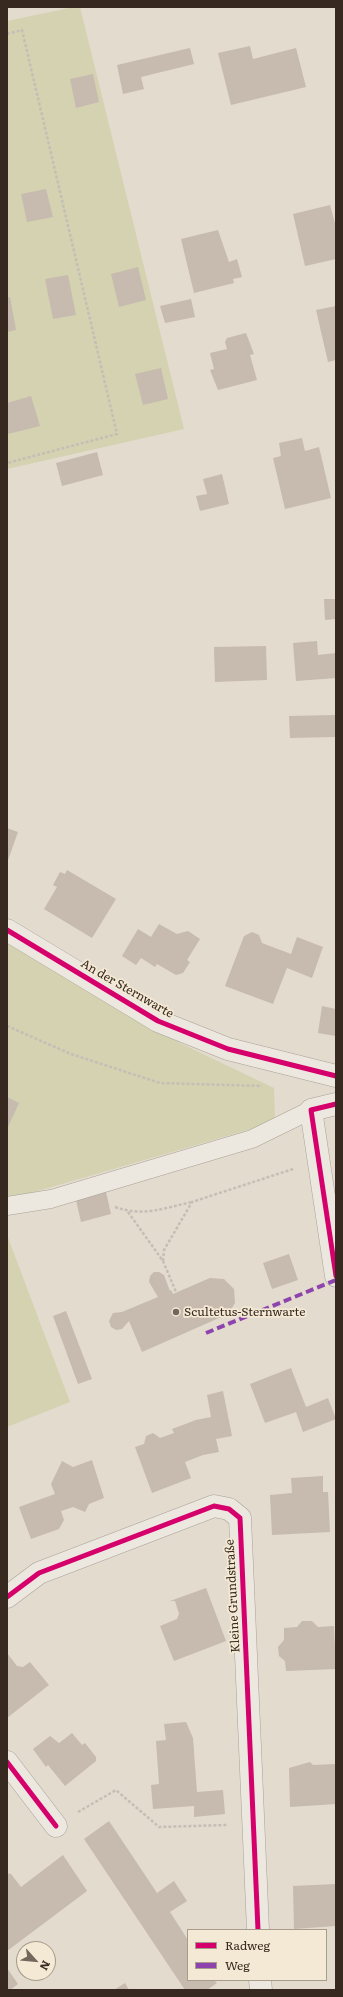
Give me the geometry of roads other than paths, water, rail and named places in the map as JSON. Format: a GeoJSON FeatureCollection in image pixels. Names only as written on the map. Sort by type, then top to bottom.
{"type":"FeatureCollection","features":[{"type":"Feature","properties":{"kind":"street","name":"An der Sternwarte"},"geometry":{"type":"LineString","coordinates":[[7,930],[158,1021],[228,1049],[336,1076]]}},
{"type":"Feature","properties":{"kind":"street"},"geometry":{"type":"LineString","coordinates":[[336,1104],[311,1110],[336,1276]]}},
{"type":"Feature","properties":{"kind":"street","name":"Kleine Grundstraße"},"geometry":{"type":"LineString","coordinates":[[7,1597],[39,1573],[214,1506],[229,1509],[240,1518],[258,1929]]}},
{"type":"Feature","properties":{"kind":"street"},"geometry":{"type":"LineString","coordinates":[[7,1762],[56,1826]]}},
{"type":"Feature","properties":{"kind":"lane"},"geometry":{"type":"LineString","coordinates":[[7,1206],[51,1199],[252,1139],[311,1110]]}},
{"type":"Feature","properties":{"kind":"place","name":"Scultetus-Sternwarte"},"geometry":{"type":"Point","coordinates":[176,1312]}}]}
